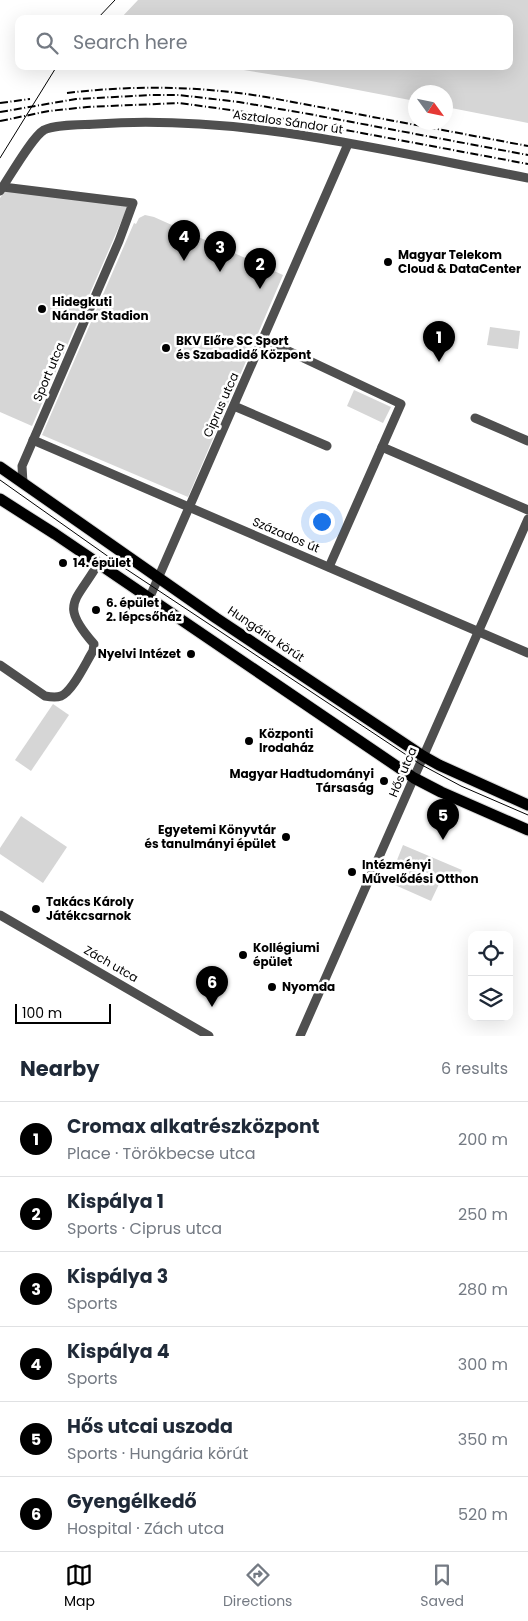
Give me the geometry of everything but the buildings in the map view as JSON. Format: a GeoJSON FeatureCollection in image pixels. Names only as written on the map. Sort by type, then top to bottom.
{"type":"FeatureCollection","features":[{"type":"Feature","properties":{"kind":"main road","name":"Hungária körút"},"geometry":{"type":"LineString","coordinates":[[2,469],[159,578],[423,756],[528,805]]}},
{"type":"Feature","properties":{"kind":"main road"},"geometry":{"type":"LineString","coordinates":[[0,499],[55,534],[414,778],[441,792],[528,830]]}},
{"type":"Feature","properties":{"kind":"street","name":"Asztalos Sándor út"},"geometry":{"type":"LineString","coordinates":[[1,189],[42,131],[54,127],[112,123],[170,122],[211,124],[304,136],[528,178]]}},
{"type":"Feature","properties":{"kind":"street","name":"Ciprus utca"},"geometry":{"type":"LineString","coordinates":[[149,599],[348,144]]}},
{"type":"Feature","properties":{"kind":"street","name":"Sport utca"},"geometry":{"type":"LineString","coordinates":[[1,189],[133,203],[119,241],[22,466]]}},
{"type":"Feature","properties":{"kind":"street"},"geometry":{"type":"LineString","coordinates":[[263,339],[401,404],[329,567]]}},
{"type":"Feature","properties":{"kind":"street"},"geometry":{"type":"LineString","coordinates":[[234,406],[327,446]]}},
{"type":"Feature","properties":{"kind":"street"},"geometry":{"type":"LineString","coordinates":[[474,418],[528,441]]}},
{"type":"Feature","properties":{"kind":"street","name":"Százados út"},"geometry":{"type":"LineString","coordinates":[[33,440],[528,654]]}},
{"type":"Feature","properties":{"kind":"street"},"geometry":{"type":"LineString","coordinates":[[382,447],[528,510]]}},
{"type":"Feature","properties":{"kind":"street"},"geometry":{"type":"LineString","coordinates":[[2,469],[15,469],[22,466],[23,483]]}},
{"type":"Feature","properties":{"kind":"street","name":"Hős utca"},"geometry":{"type":"LineString","coordinates":[[300,1036],[528,519]]}},
{"type":"Feature","properties":{"kind":"street"},"geometry":{"type":"LineString","coordinates":[[0,665],[45,696],[53,698],[61,696],[69,690],[93,651],[94,644],[75,620],[73,602],[98,564]]}},
{"type":"Feature","properties":{"kind":"street","name":"Zách utca"},"geometry":{"type":"LineString","coordinates":[[0,915],[209,1036]]}},
{"type":"Feature","properties":{"kind":"shaded area"},"geometry":{"type":"Polygon","coordinates":[[[138,0],[528,0],[528,123],[453,108],[453,85],[408,85],[408,100],[244,70],[513,70],[513,15],[124,15],[138,0]]]}},
{"type":"Feature","properties":{"kind":"shaded area","name":"Hidegkuti Nándor Stadion"},"geometry":{"type":"Polygon","coordinates":[[[5,191],[128,206],[32,426],[0,412],[0,198],[5,191]]]}},
{"type":"Feature","properties":{"kind":"shaded area","name":"BKV Előre SC Sport és Szabadidő Központ"},"geometry":{"type":"Polygon","coordinates":[[[145,215],[154,217],[283,275],[188,497],[42,435],[134,223],[136,224],[139,218],[145,215]]]}},
{"type":"Feature","properties":{"kind":"shaded area"},"geometry":{"type":"Polygon","coordinates":[[[490,327],[520,331],[518,349],[487,345],[490,327]]]}},
{"type":"Feature","properties":{"kind":"shaded area"},"geometry":{"type":"Polygon","coordinates":[[[354,390],[391,407],[383,423],[347,406],[354,390]]]}},
{"type":"Feature","properties":{"kind":"shaded area"},"geometry":{"type":"Polygon","coordinates":[[[53,704],[69,715],[31,771],[15,760],[53,704]]]}},
{"type":"Feature","properties":{"kind":"shaded area"},"geometry":{"type":"Polygon","coordinates":[[[21,816],[67,847],[43,883],[0,854],[0,848],[21,816]]]}},
{"type":"Feature","properties":{"kind":"shaded area"},"geometry":{"type":"Polygon","coordinates":[[[403,845],[462,870],[456,885],[397,860],[403,845]]]}},
{"type":"Feature","properties":{"kind":"shaded area"},"geometry":{"type":"Polygon","coordinates":[[[403,866],[440,882],[431,901],[395,885],[403,866]]]}},
{"type":"Feature","properties":{"kind":"tram line"},"geometry":{"type":"LineString","coordinates":[[101,15],[115,0]]}},
{"type":"Feature","properties":{"kind":"tram line"},"geometry":{"type":"LineString","coordinates":[[0,158],[55,70]]}},
{"type":"Feature","properties":{"kind":"tram line"},"geometry":{"type":"LineString","coordinates":[[0,480],[123,567],[420,764],[461,786],[528,815]]}},
{"type":"Feature","properties":{"kind":"railway"},"geometry":{"type":"LineString","coordinates":[[67,93],[142,88],[241,93],[528,146]]}},
{"type":"Feature","properties":{"kind":"railway"},"geometry":{"type":"LineString","coordinates":[[0,112],[76,99],[179,95],[239,102],[309,114],[528,155]]}},
{"type":"Feature","properties":{"kind":"railway"},"geometry":{"type":"LineString","coordinates":[[0,103],[30,99]]}},
{"type":"Feature","properties":{"kind":"railway"},"geometry":{"type":"LineString","coordinates":[[0,121],[49,111],[87,107],[179,103],[308,123],[528,164]]}},
{"type":"Feature","properties":{"kind":"place","name":"Kispálya 4"},"geometry":{"type":"Point","coordinates":[184,261]}},
{"type":"Feature","properties":{"kind":"place","name":"Magyar Telekom Cloud & DataCenter"},"geometry":{"type":"Point","coordinates":[388,262]}},
{"type":"Feature","properties":{"kind":"place","name":"Kispálya 3"},"geometry":{"type":"Point","coordinates":[220,272]}},
{"type":"Feature","properties":{"kind":"place","name":"Kispálya 1"},"geometry":{"type":"Point","coordinates":[260,289]}},
{"type":"Feature","properties":{"kind":"place","name":"Hidegkuti Nándor Stadion"},"geometry":{"type":"Point","coordinates":[42,309]}},
{"type":"Feature","properties":{"kind":"place","name":"BKV Előre SC Sport és Szabadidő Központ"},"geometry":{"type":"Point","coordinates":[166,348]}},
{"type":"Feature","properties":{"kind":"place","name":"Cromax alkatrészközpont"},"geometry":{"type":"Point","coordinates":[439,362]}},
{"type":"Feature","properties":{"kind":"place","name":"14. épület"},"geometry":{"type":"Point","coordinates":[63,563]}},
{"type":"Feature","properties":{"kind":"place","name":"6. épület 2. lépcsőház"},"geometry":{"type":"Point","coordinates":[96,610]}},
{"type":"Feature","properties":{"kind":"place","name":"Nyelvi Intézet"},"geometry":{"type":"Point","coordinates":[191,654]}},
{"type":"Feature","properties":{"kind":"place","name":"Központi Irodaház"},"geometry":{"type":"Point","coordinates":[249,741]}},
{"type":"Feature","properties":{"kind":"place","name":"Magyar Hadtudományi Társaság"},"geometry":{"type":"Point","coordinates":[384,781]}},
{"type":"Feature","properties":{"kind":"place","name":"Egyetemi Könyvtár és tanulmányi épület"},"geometry":{"type":"Point","coordinates":[286,837]}},
{"type":"Feature","properties":{"kind":"place","name":"Hős utcai uszoda"},"geometry":{"type":"Point","coordinates":[443,840]}},
{"type":"Feature","properties":{"kind":"place","name":"Intézményi Művelődési Otthon"},"geometry":{"type":"Point","coordinates":[352,872]}},
{"type":"Feature","properties":{"kind":"place","name":"Takács Károly Játékcsarnok"},"geometry":{"type":"Point","coordinates":[36,909]}},
{"type":"Feature","properties":{"kind":"place","name":"Kollégiumi épület"},"geometry":{"type":"Point","coordinates":[243,955]}},
{"type":"Feature","properties":{"kind":"place","name":"Nyomda"},"geometry":{"type":"Point","coordinates":[272,987]}},
{"type":"Feature","properties":{"kind":"place","name":"Gyengélkedő"},"geometry":{"type":"Point","coordinates":[212,1007]}}]}
